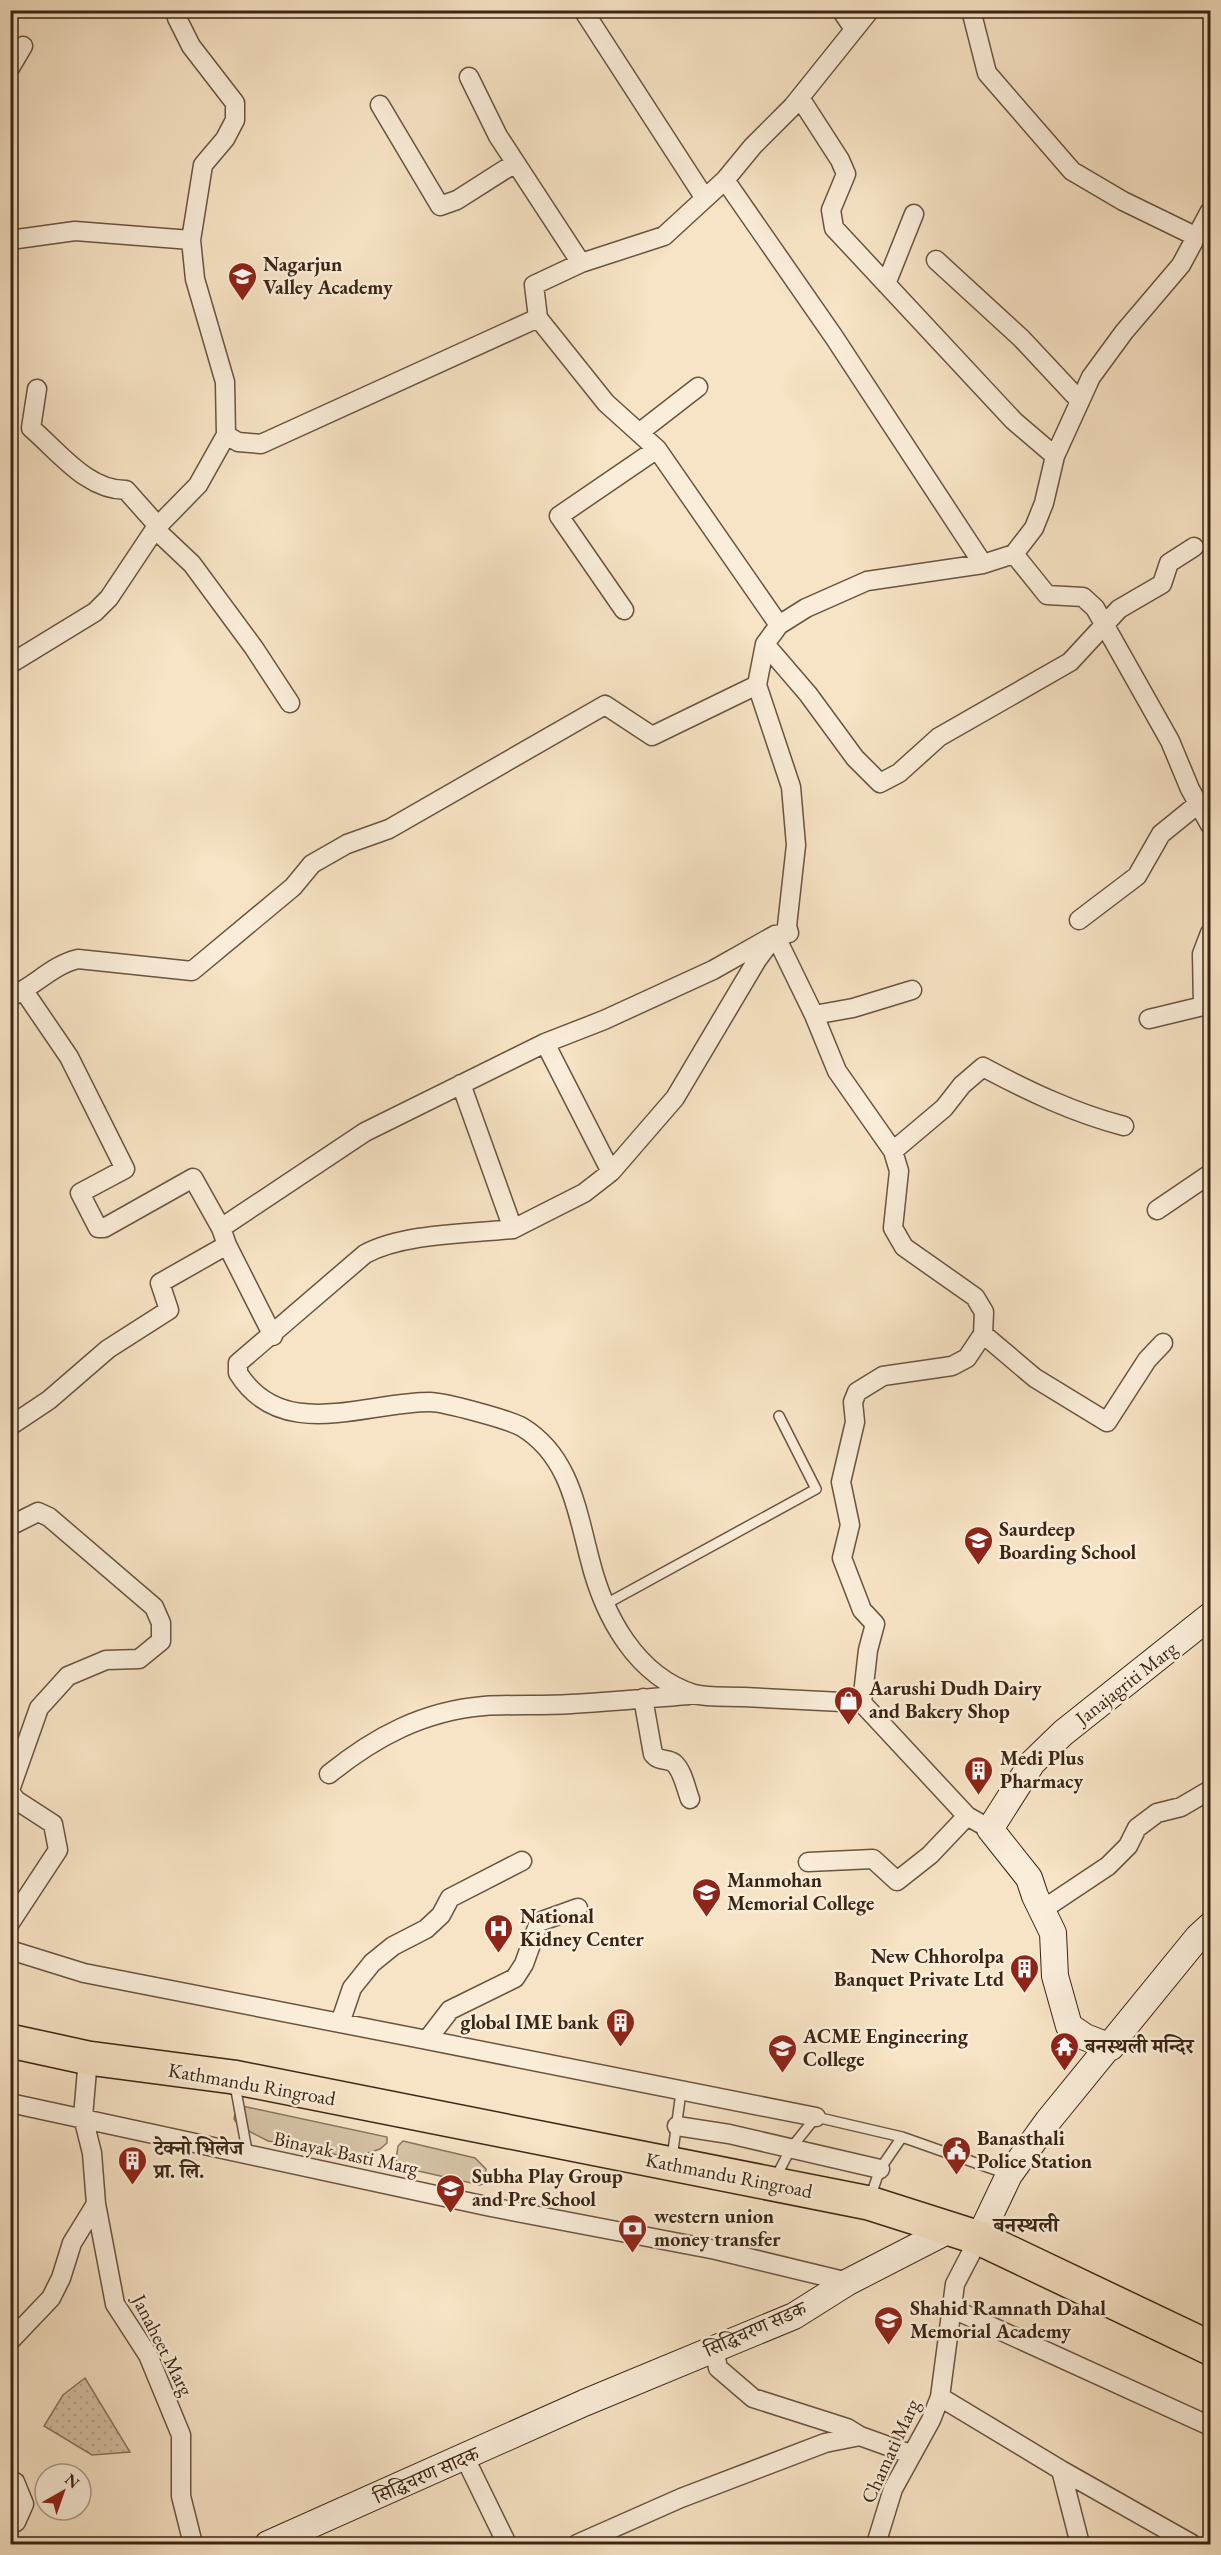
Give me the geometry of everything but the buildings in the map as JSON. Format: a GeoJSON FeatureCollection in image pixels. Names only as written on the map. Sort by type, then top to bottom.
{"type":"FeatureCollection","features":[{"type":"Feature","properties":{"kind":"highway","name":"Kathmandu Ringroad"},"geometry":{"type":"LineString","coordinates":[[10,2041],[88,2058],[233,2077],[869,2203],[966,2233],[1210,2348]]}},
{"type":"Feature","properties":{"kind":"street"},"geometry":{"type":"LineString","coordinates":[[10,664],[95,612],[118,588],[157,528],[198,485],[226,435],[225,382],[195,279],[191,240],[203,165],[225,139],[235,120],[235,103],[191,46],[177,18],[178,10]]}},
{"type":"Feature","properties":{"kind":"street"},"geometry":{"type":"LineString","coordinates":[[583,10],[704,197]]}},
{"type":"Feature","properties":{"kind":"street"},"geometry":{"type":"LineString","coordinates":[[841,10],[854,29]]}},
{"type":"Feature","properties":{"kind":"street"},"geometry":{"type":"LineString","coordinates":[[779,625],[657,449],[606,403],[538,318],[534,285],[581,263],[664,237],[704,197],[725,180],[753,146],[800,98],[870,10]]}},
{"type":"Feature","properties":{"kind":"street"},"geometry":{"type":"LineString","coordinates":[[971,10],[987,72],[1072,171],[1123,201],[1197,237]]}},
{"type":"Feature","properties":{"kind":"street"},"geometry":{"type":"LineString","coordinates":[[10,68],[23,46]]}},
{"type":"Feature","properties":{"kind":"street"},"geometry":{"type":"LineString","coordinates":[[469,77],[516,163],[581,263]]}},
{"type":"Feature","properties":{"kind":"street"},"geometry":{"type":"LineString","coordinates":[[800,98],[840,160],[846,174],[831,210],[834,228],[1014,421],[1055,456]]}},
{"type":"Feature","properties":{"kind":"street"},"geometry":{"type":"LineString","coordinates":[[380,105],[440,206],[457,200],[516,163]]}},
{"type":"Feature","properties":{"kind":"street"},"geometry":{"type":"LineString","coordinates":[[725,180],[834,337],[983,564]]}},
{"type":"Feature","properties":{"kind":"street"},"geometry":{"type":"LineString","coordinates":[[221,1228],[365,1132],[545,1043],[604,1020],[713,970],[775,935],[789,933],[787,926],[796,845],[790,787],[757,685],[765,644],[779,625],[806,608],[867,581],[983,564],[1014,554],[1034,528],[1041,511],[1055,456],[1091,377],[1124,332],[1181,265],[1210,211]]}},
{"type":"Feature","properties":{"kind":"street"},"geometry":{"type":"LineString","coordinates":[[886,284],[914,214]]}},
{"type":"Feature","properties":{"kind":"street"},"geometry":{"type":"LineString","coordinates":[[10,240],[75,231],[191,240]]}},
{"type":"Feature","properties":{"kind":"street"},"geometry":{"type":"LineString","coordinates":[[936,260],[1021,339],[1080,401]]}},
{"type":"Feature","properties":{"kind":"street"},"geometry":{"type":"LineString","coordinates":[[226,435],[238,442],[261,444],[538,318]]}},
{"type":"Feature","properties":{"kind":"street"},"geometry":{"type":"LineString","coordinates":[[640,432],[698,387]]}},
{"type":"Feature","properties":{"kind":"street"},"geometry":{"type":"LineString","coordinates":[[37,389],[32,429],[90,481],[109,490],[126,490],[157,528],[192,564],[248,639],[290,703]]}},
{"type":"Feature","properties":{"kind":"street"},"geometry":{"type":"LineString","coordinates":[[624,610],[559,516],[657,449]]}},
{"type":"Feature","properties":{"kind":"street"},"geometry":{"type":"LineString","coordinates":[[765,644],[807,694],[855,758],[880,783],[899,773],[939,737],[1070,662],[1119,609],[1161,584],[1169,562],[1194,547]]}},
{"type":"Feature","properties":{"kind":"street"},"geometry":{"type":"LineString","coordinates":[[1014,554],[1047,595],[1083,597],[1095,608],[1170,741],[1198,804],[1210,825]]}},
{"type":"Feature","properties":{"kind":"street"},"geometry":{"type":"LineString","coordinates":[[273,1336],[227,1245],[221,1228],[193,1178],[104,1228],[98,1228],[80,1194],[124,1169],[69,1057],[17,994],[64,962],[78,959],[192,971],[293,886],[312,864],[347,844],[389,829],[605,705],[652,736],[757,685]]}},
{"type":"Feature","properties":{"kind":"street"},"geometry":{"type":"LineString","coordinates":[[1079,920],[1137,876],[1161,834],[1198,804]]}},
{"type":"Feature","properties":{"kind":"street"},"geometry":{"type":"LineString","coordinates":[[1149,1019],[1207,1012],[1202,954],[1210,933]]}},
{"type":"Feature","properties":{"kind":"street"},"geometry":{"type":"LineString","coordinates":[[775,935],[814,1015],[837,1071],[893,1151],[899,1171],[893,1228],[904,1247],[975,1297],[984,1312],[982,1334],[966,1358],[952,1366],[883,1376],[857,1392],[853,1402],[855,1422],[841,1482],[850,1525],[842,1558],[862,1610],[875,1624],[868,1650],[862,1703]]}},
{"type":"Feature","properties":{"kind":"street"},"geometry":{"type":"LineString","coordinates":[[696,1695],[668,1684],[638,1658],[623,1639],[606,1604],[591,1563],[566,1474],[555,1455],[521,1426],[430,1402],[357,1413],[288,1412],[274,1408],[246,1387],[238,1373],[238,1363],[273,1336],[335,1278],[365,1254],[381,1246],[513,1229],[584,1193],[611,1172],[675,1098],[757,960],[775,935]]}},
{"type":"Feature","properties":{"kind":"street"},"geometry":{"type":"LineString","coordinates":[[814,1015],[853,1008],[912,990]]}},
{"type":"Feature","properties":{"kind":"street"},"geometry":{"type":"LineString","coordinates":[[545,1043],[611,1172]]}},
{"type":"Feature","properties":{"kind":"street"},"geometry":{"type":"LineString","coordinates":[[893,1151],[944,1108],[962,1085],[983,1067],[1023,1089],[1098,1119],[1124,1126]]}},
{"type":"Feature","properties":{"kind":"street"},"geometry":{"type":"LineString","coordinates":[[461,1084],[513,1229]]}},
{"type":"Feature","properties":{"kind":"street"},"geometry":{"type":"LineString","coordinates":[[1157,1210],[1210,1174]]}},
{"type":"Feature","properties":{"kind":"street"},"geometry":{"type":"LineString","coordinates":[[10,1426],[57,1393],[108,1349],[169,1310],[160,1283],[227,1245]]}},
{"type":"Feature","properties":{"kind":"street"},"geometry":{"type":"LineString","coordinates":[[982,1334],[1035,1378],[1107,1422],[1147,1360],[1163,1343]]}},
{"type":"Feature","properties":{"kind":"street"},"geometry":{"type":"LineString","coordinates":[[10,1526],[38,1512],[49,1517],[154,1607],[161,1623],[161,1641],[139,1659],[106,1660],[68,1677],[39,1708],[10,1791],[16,1800],[52,1824],[58,1850],[10,1923]]}},
{"type":"Feature","properties":{"kind":"street","name":"Janajagriti Marg"},"geometry":{"type":"LineString","coordinates":[[990,1829],[1032,1763],[1055,1741],[1210,1616]]}},
{"type":"Feature","properties":{"kind":"street"},"geometry":{"type":"LineString","coordinates":[[329,1774],[372,1742],[395,1729],[441,1713],[486,1706],[571,1704],[696,1695],[862,1703],[967,1816],[990,1829],[1029,1878],[1053,1933],[1055,1976],[1069,2025],[1085,2037],[1111,2047]]}},
{"type":"Feature","properties":{"kind":"street"},"geometry":{"type":"LineString","coordinates":[[644,1698],[653,1754],[657,1759],[673,1763],[690,1799]]}},
{"type":"Feature","properties":{"kind":"street"},"geometry":{"type":"LineString","coordinates":[[1042,1910],[1108,1866],[1128,1846],[1137,1828],[1157,1813],[1181,1807],[1210,1790]]}},
{"type":"Feature","properties":{"kind":"street"},"geometry":{"type":"LineString","coordinates":[[808,1862],[873,1859],[897,1881],[930,1855],[967,1816]]}},
{"type":"Feature","properties":{"kind":"street"},"geometry":{"type":"LineString","coordinates":[[340,2023],[352,1988],[372,1963],[393,1946],[426,1929],[441,1915],[450,1898],[522,1861]]}},
{"type":"Feature","properties":{"kind":"street"},"geometry":{"type":"LineString","coordinates":[[427,2040],[450,2010],[515,1978],[524,1964],[539,1922],[578,1908]]}},
{"type":"Feature","properties":{"kind":"street"},"geometry":{"type":"LineString","coordinates":[[966,2233],[1048,2121],[1111,2047],[1198,1937],[1210,1926]]}},
{"type":"Feature","properties":{"kind":"street"},"geometry":{"type":"LineString","coordinates":[[10,1950],[84,1973],[816,2117]]}},
{"type":"Feature","properties":{"kind":"street","name":"Janaheet Marg"},"geometry":{"type":"LineString","coordinates":[[88,2058],[83,2117],[93,2153],[96,2204],[115,2304],[148,2355],[181,2435],[181,2496],[193,2544]]}},
{"type":"Feature","properties":{"kind":"street","name":"Binayak Basti Marg"},"geometry":{"type":"LineString","coordinates":[[10,2103],[83,2117],[248,2156],[716,2250],[848,2282]]}},
{"type":"Feature","properties":{"kind":"street"},"geometry":{"type":"LineString","coordinates":[[677,2126],[791,2148],[880,2169]]}},
{"type":"Feature","properties":{"kind":"street"},"geometry":{"type":"LineString","coordinates":[[10,2340],[17,2318],[51,2298],[61,2278],[72,2243],[96,2204]]}},
{"type":"Feature","properties":{"kind":"street","name":"सिद्धिचरण सडक"},"geometry":{"type":"LineString","coordinates":[[584,2403],[794,2316],[848,2282],[966,2233]]}},
{"type":"Feature","properties":{"kind":"street","name":"Chamati Marg"},"geometry":{"type":"LineString","coordinates":[[876,2544],[893,2489],[910,2454],[931,2420],[940,2397],[951,2308],[966,2233]]}},
{"type":"Feature","properties":{"kind":"street"},"geometry":{"type":"LineString","coordinates":[[951,2308],[1210,2426]]}},
{"type":"Feature","properties":{"kind":"street"},"geometry":{"type":"LineString","coordinates":[[714,2348],[718,2368],[753,2398],[847,2428],[860,2436],[910,2454]]}},
{"type":"Feature","properties":{"kind":"street"},"geometry":{"type":"LineString","coordinates":[[940,2397],[1061,2470],[1192,2544]]}},
{"type":"Feature","properties":{"kind":"street","name":"सिद्धिचरण सादक"},"geometry":{"type":"LineString","coordinates":[[268,2544],[584,2403]]}},
{"type":"Feature","properties":{"kind":"street"},"geometry":{"type":"LineString","coordinates":[[578,2544],[681,2498],[825,2443],[860,2436]]}},
{"type":"Feature","properties":{"kind":"street"},"geometry":{"type":"LineString","coordinates":[[465,2458],[507,2544]]}},
{"type":"Feature","properties":{"kind":"street"},"geometry":{"type":"LineString","coordinates":[[1061,2470],[1080,2544]]}},
{"type":"Feature","properties":{"kind":"street"},"geometry":{"type":"LineString","coordinates":[[10,2480],[15,2482],[24,2504],[16,2522],[10,2525]]}},
{"type":"Feature","properties":{"kind":"lane"},"geometry":{"type":"LineString","coordinates":[[606,1604],[816,1489],[779,1416]]}},
{"type":"Feature","properties":{"kind":"lane"},"geometry":{"type":"LineString","coordinates":[[233,2077],[248,2156]]}},
{"type":"Feature","properties":{"kind":"lane"},"geometry":{"type":"LineString","coordinates":[[671,2163],[681,2092]]}},
{"type":"Feature","properties":{"kind":"lane"},"geometry":{"type":"LineString","coordinates":[[772,2183],[791,2148],[816,2117],[902,2137],[1009,2175]]}},
{"type":"Feature","properties":{"kind":"lane"},"geometry":{"type":"LineString","coordinates":[[869,2203],[880,2169],[902,2137]]}},
{"type":"Feature","properties":{"kind":"shaded area"},"geometry":{"type":"Polygon","coordinates":[[[242,2106],[387,2137],[387,2143],[380,2149],[353,2158],[268,2141],[239,2126],[234,2119],[236,2108],[242,2106]]]}},
{"type":"Feature","properties":{"kind":"shaded area"},"geometry":{"type":"Polygon","coordinates":[[[403,2141],[475,2158],[486,2169],[485,2183],[480,2185],[401,2167],[396,2160],[398,2146],[403,2141]]]}},
{"type":"Feature","properties":{"kind":"shaded area"},"geometry":{"type":"Polygon","coordinates":[[[85,2378],[130,2452],[92,2455],[44,2426],[63,2395],[85,2378]]]}},
{"type":"Feature","properties":{"kind":"place","name":"Nagarjun Valley Academy"},"geometry":{"type":"Point","coordinates":[242,302]}},
{"type":"Feature","properties":{"kind":"place","name":"Saurdeep Boarding School"},"geometry":{"type":"Point","coordinates":[978,1566]}},
{"type":"Feature","properties":{"kind":"place","name":"Aarushi Dudh Dairy and Bakery Shop"},"geometry":{"type":"Point","coordinates":[848,1726]}},
{"type":"Feature","properties":{"kind":"place","name":"Medi Plus Pharmacy"},"geometry":{"type":"Point","coordinates":[979,1796]}},
{"type":"Feature","properties":{"kind":"place","name":"Manmohan Memorial College"},"geometry":{"type":"Point","coordinates":[706,1918]}},
{"type":"Feature","properties":{"kind":"place","name":"National Kidney Center"},"geometry":{"type":"Point","coordinates":[499,1954]}},
{"type":"Feature","properties":{"kind":"place","name":"New Chhorolpa Banquet Private Ltd"},"geometry":{"type":"Point","coordinates":[1025,1994]}},
{"type":"Feature","properties":{"kind":"place","name":"global IME bank"},"geometry":{"type":"Point","coordinates":[620,2048]}},
{"type":"Feature","properties":{"kind":"place","name":"बनस्थली मन्दिर"},"geometry":{"type":"Point","coordinates":[1064,2072]}},
{"type":"Feature","properties":{"kind":"place","name":"ACME Engineering College"},"geometry":{"type":"Point","coordinates":[782,2074]}},
{"type":"Feature","properties":{"kind":"place","name":"Banasthali Police Station"},"geometry":{"type":"Point","coordinates":[956,2176]}},
{"type":"Feature","properties":{"kind":"place","name":"टेक्नो भिलेज प्रा. लि."},"geometry":{"type":"Point","coordinates":[133,2186]}},
{"type":"Feature","properties":{"kind":"place","name":"Subha Play Group and Pre School"},"geometry":{"type":"Point","coordinates":[451,2214]}},
{"type":"Feature","properties":{"kind":"place","name":"western union money transfer"},"geometry":{"type":"Point","coordinates":[633,2254]}},
{"type":"Feature","properties":{"kind":"place","name":"Shahid Ramnath Dahal Memorial Academy"},"geometry":{"type":"Point","coordinates":[889,2346]}},
{"type":"Feature","properties":{"kind":"district","name":"बनस्थली"},"geometry":{"type":"Point","coordinates":[1026,2225]}}]}
